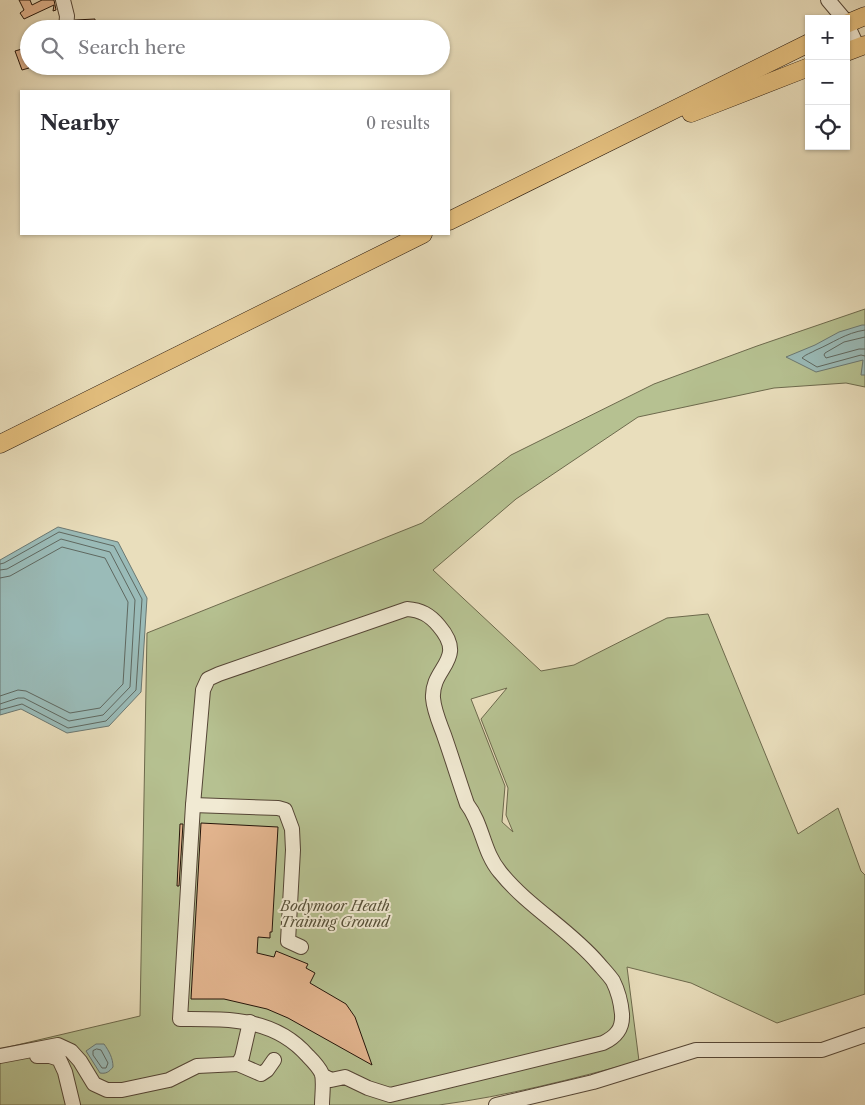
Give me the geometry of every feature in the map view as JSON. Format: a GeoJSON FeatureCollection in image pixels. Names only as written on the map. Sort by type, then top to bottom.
{"type":"FeatureCollection","features":[{"type":"Feature","properties":{"kind":"main road"},"geometry":{"type":"LineString","coordinates":[[850,21],[865,16]]}},
{"type":"Feature","properties":{"kind":"main road"},"geometry":{"type":"LineString","coordinates":[[450,221],[805,45]]}},
{"type":"Feature","properties":{"kind":"main road"},"geometry":{"type":"LineString","coordinates":[[583,155],[805,69]]}},
{"type":"Feature","properties":{"kind":"main road"},"geometry":{"type":"LineString","coordinates":[[0,444],[421,235]]}},
{"type":"Feature","properties":{"kind":"street"},"geometry":{"type":"LineString","coordinates":[[63,0],[67,20]]}},
{"type":"Feature","properties":{"kind":"street"},"geometry":{"type":"LineString","coordinates":[[828,0],[840,15]]}},
{"type":"Feature","properties":{"kind":"street"},"geometry":{"type":"LineString","coordinates":[[850,32],[856,48]]}},
{"type":"Feature","properties":{"kind":"street"},"geometry":{"type":"LineString","coordinates":[[322,1075],[332,1080],[345,1077],[368,1088],[390,1095],[603,1043],[612,1039],[620,1031],[622,1018],[621,1003],[612,980],[585,948],[510,885],[493,864],[486,851],[472,811],[467,804],[433,698],[437,678],[448,664],[451,645],[438,623],[420,610],[407,609],[208,679],[203,690],[193,805],[180,1018],[250,1022],[278,1032],[300,1047],[316,1065],[322,1075],[322,1105]]}},
{"type":"Feature","properties":{"kind":"street"},"geometry":{"type":"LineString","coordinates":[[193,805],[278,808],[285,810],[292,829],[293,850],[288,941],[301,947]]}},
{"type":"Feature","properties":{"kind":"street"},"geometry":{"type":"LineString","coordinates":[[238,1064],[242,1057],[250,1022]]}},
{"type":"Feature","properties":{"kind":"street"},"geometry":{"type":"LineString","coordinates":[[496,1105],[593,1082],[696,1050],[822,1050],[865,1034]]}},
{"type":"Feature","properties":{"kind":"street"},"geometry":{"type":"LineString","coordinates":[[0,1056],[58,1044],[71,1051],[94,1084],[107,1090],[122,1090],[169,1080],[197,1066],[238,1064],[260,1074],[267,1070],[274,1060]]}},
{"type":"Feature","properties":{"kind":"street"},"geometry":{"type":"LineString","coordinates":[[37,1056],[50,1056],[59,1060],[70,1088],[73,1105]]}},
{"type":"Feature","properties":{"kind":"street"},"geometry":{"type":"LineString","coordinates":[[70,1088],[91,1080]]}},
{"type":"Feature","properties":{"kind":"green space","name":"Bodymoor Heath Training Ground"},"geometry":{"type":"Polygon","coordinates":[[[865,309],[865,387],[846,383],[774,388],[638,417],[516,499],[433,570],[541,671],[574,665],[667,618],[708,614],[798,834],[838,808],[861,871],[865,875],[865,994],[777,1023],[691,983],[627,967],[639,1061],[540,1086],[490,1097],[439,1105],[0,1105],[0,1049],[140,1016],[147,633],[422,523],[511,455],[654,384],[865,309]],[[507,688],[471,699],[505,786],[502,822],[513,832],[506,815],[508,788],[481,719],[507,688]]]}},
{"type":"Feature","properties":{"kind":"water"},"geometry":{"type":"Polygon","coordinates":[[[865,325],[865,375],[861,375],[863,360],[816,372],[786,357],[815,345],[839,332],[865,325]]]}},
{"type":"Feature","properties":{"kind":"water"},"geometry":{"type":"Polygon","coordinates":[[[58,527],[118,542],[147,598],[141,692],[109,726],[67,733],[21,709],[0,715],[0,560],[58,527]]]}},
{"type":"Feature","properties":{"kind":"water"},"geometry":{"type":"Polygon","coordinates":[[[96,1044],[104,1044],[109,1052],[113,1067],[106,1073],[100,1073],[86,1051],[96,1044]]]}},
{"type":"Feature","properties":{"kind":"building"},"geometry":{"type":"Polygon","coordinates":[[[19,0],[30,0],[32,5],[42,0],[54,0],[56,10],[53,11],[54,5],[24,19],[20,13],[24,10],[19,0]]]}},
{"type":"Feature","properties":{"kind":"building"},"geometry":{"type":"Polygon","coordinates":[[[20,50],[20,65],[15,51],[20,50]]]}},
{"type":"Feature","properties":{"kind":"building"},"geometry":{"type":"Polygon","coordinates":[[[201,823],[278,827],[272,932],[270,932],[270,938],[258,937],[257,953],[274,957],[276,951],[308,964],[306,968],[315,973],[310,983],[346,1004],[355,1017],[372,1065],[288,1018],[267,1009],[224,999],[191,999],[201,823]]]}},
{"type":"Feature","properties":{"kind":"building"},"geometry":{"type":"Polygon","coordinates":[[[180,824],[183,824],[179,886],[177,886],[180,824]]]}}]}
